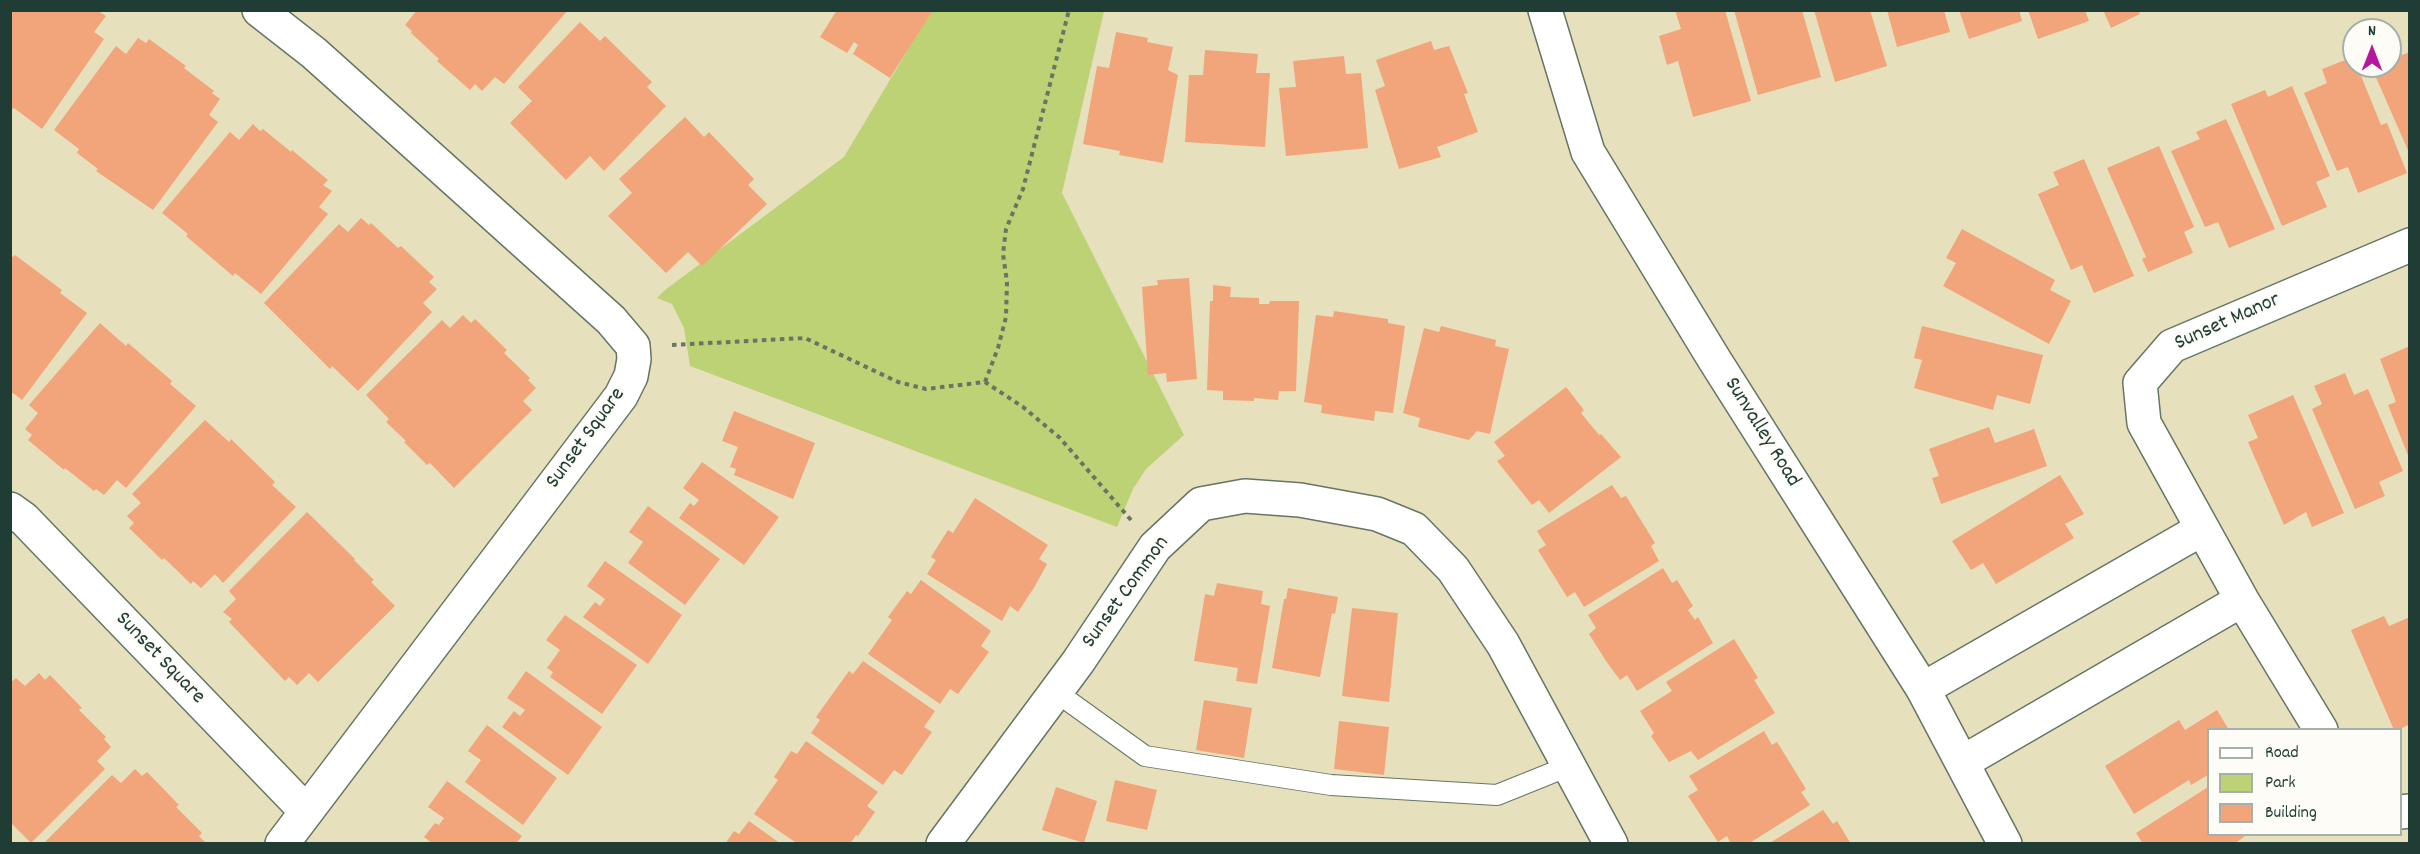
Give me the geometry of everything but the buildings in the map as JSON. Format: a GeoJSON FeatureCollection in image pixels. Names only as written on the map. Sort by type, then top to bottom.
{"type":"FeatureCollection","features":[{"type":"Feature","properties":{"kind":"street"},"geometry":{"type":"LineString","coordinates":[[260,10],[314,53],[611,320],[633,346]]}},
{"type":"Feature","properties":{"kind":"street","name":"Sunvalley Road"},"geometry":{"type":"LineString","coordinates":[[1545,10],[1588,152],[1714,359],[1923,689],[2005,843]]}},
{"type":"Feature","properties":{"kind":"street","name":"Sunset Manor"},"geometry":{"type":"LineString","coordinates":[[2319,728],[2242,600],[2144,423],[2140,383],[2172,346],[2409,244]]}},
{"type":"Feature","properties":{"kind":"street","name":"Sunset Square"},"geometry":{"type":"LineString","coordinates":[[282,843],[621,396],[631,376],[633,346]]}},
{"type":"Feature","properties":{"kind":"street","name":"Sunset Common"},"geometry":{"type":"LineString","coordinates":[[943,843],[1056,692],[1155,548],[1201,504],[1245,496],[1300,500],[1377,514],[1414,529],[1453,569],[1503,644],[1611,843]]}},
{"type":"Feature","properties":{"kind":"street","name":"Sunset Square"},"geometry":{"type":"LineString","coordinates":[[10,509],[24,519],[306,810]]}},
{"type":"Feature","properties":{"kind":"street"},"geometry":{"type":"LineString","coordinates":[[1923,689],[2202,529]]}},
{"type":"Feature","properties":{"kind":"street"},"geometry":{"type":"LineString","coordinates":[[1963,762],[2242,600]]}},
{"type":"Feature","properties":{"kind":"lane"},"geometry":{"type":"LineString","coordinates":[[1056,692],[1145,756],[1331,785],[1497,795],[1569,766]]}},
{"type":"Feature","properties":{"kind":"path"},"geometry":{"type":"LineString","coordinates":[[985,382],[998,348],[1006,317],[1007,282],[1003,254],[1006,229],[1023,189],[1069,10]]}},
{"type":"Feature","properties":{"kind":"path"},"geometry":{"type":"LineString","coordinates":[[633,346],[805,338],[898,382],[926,389],[985,382],[1023,407],[1060,438],[1155,548]]}},
{"type":"Feature","properties":{"kind":"green space"},"geometry":{"type":"Polygon","coordinates":[[[931,11],[1104,11],[1062,193],[1184,435],[1146,469],[1133,489],[1117,527],[690,366],[684,328],[672,304],[657,298],[844,157],[931,11]]]}}]}
